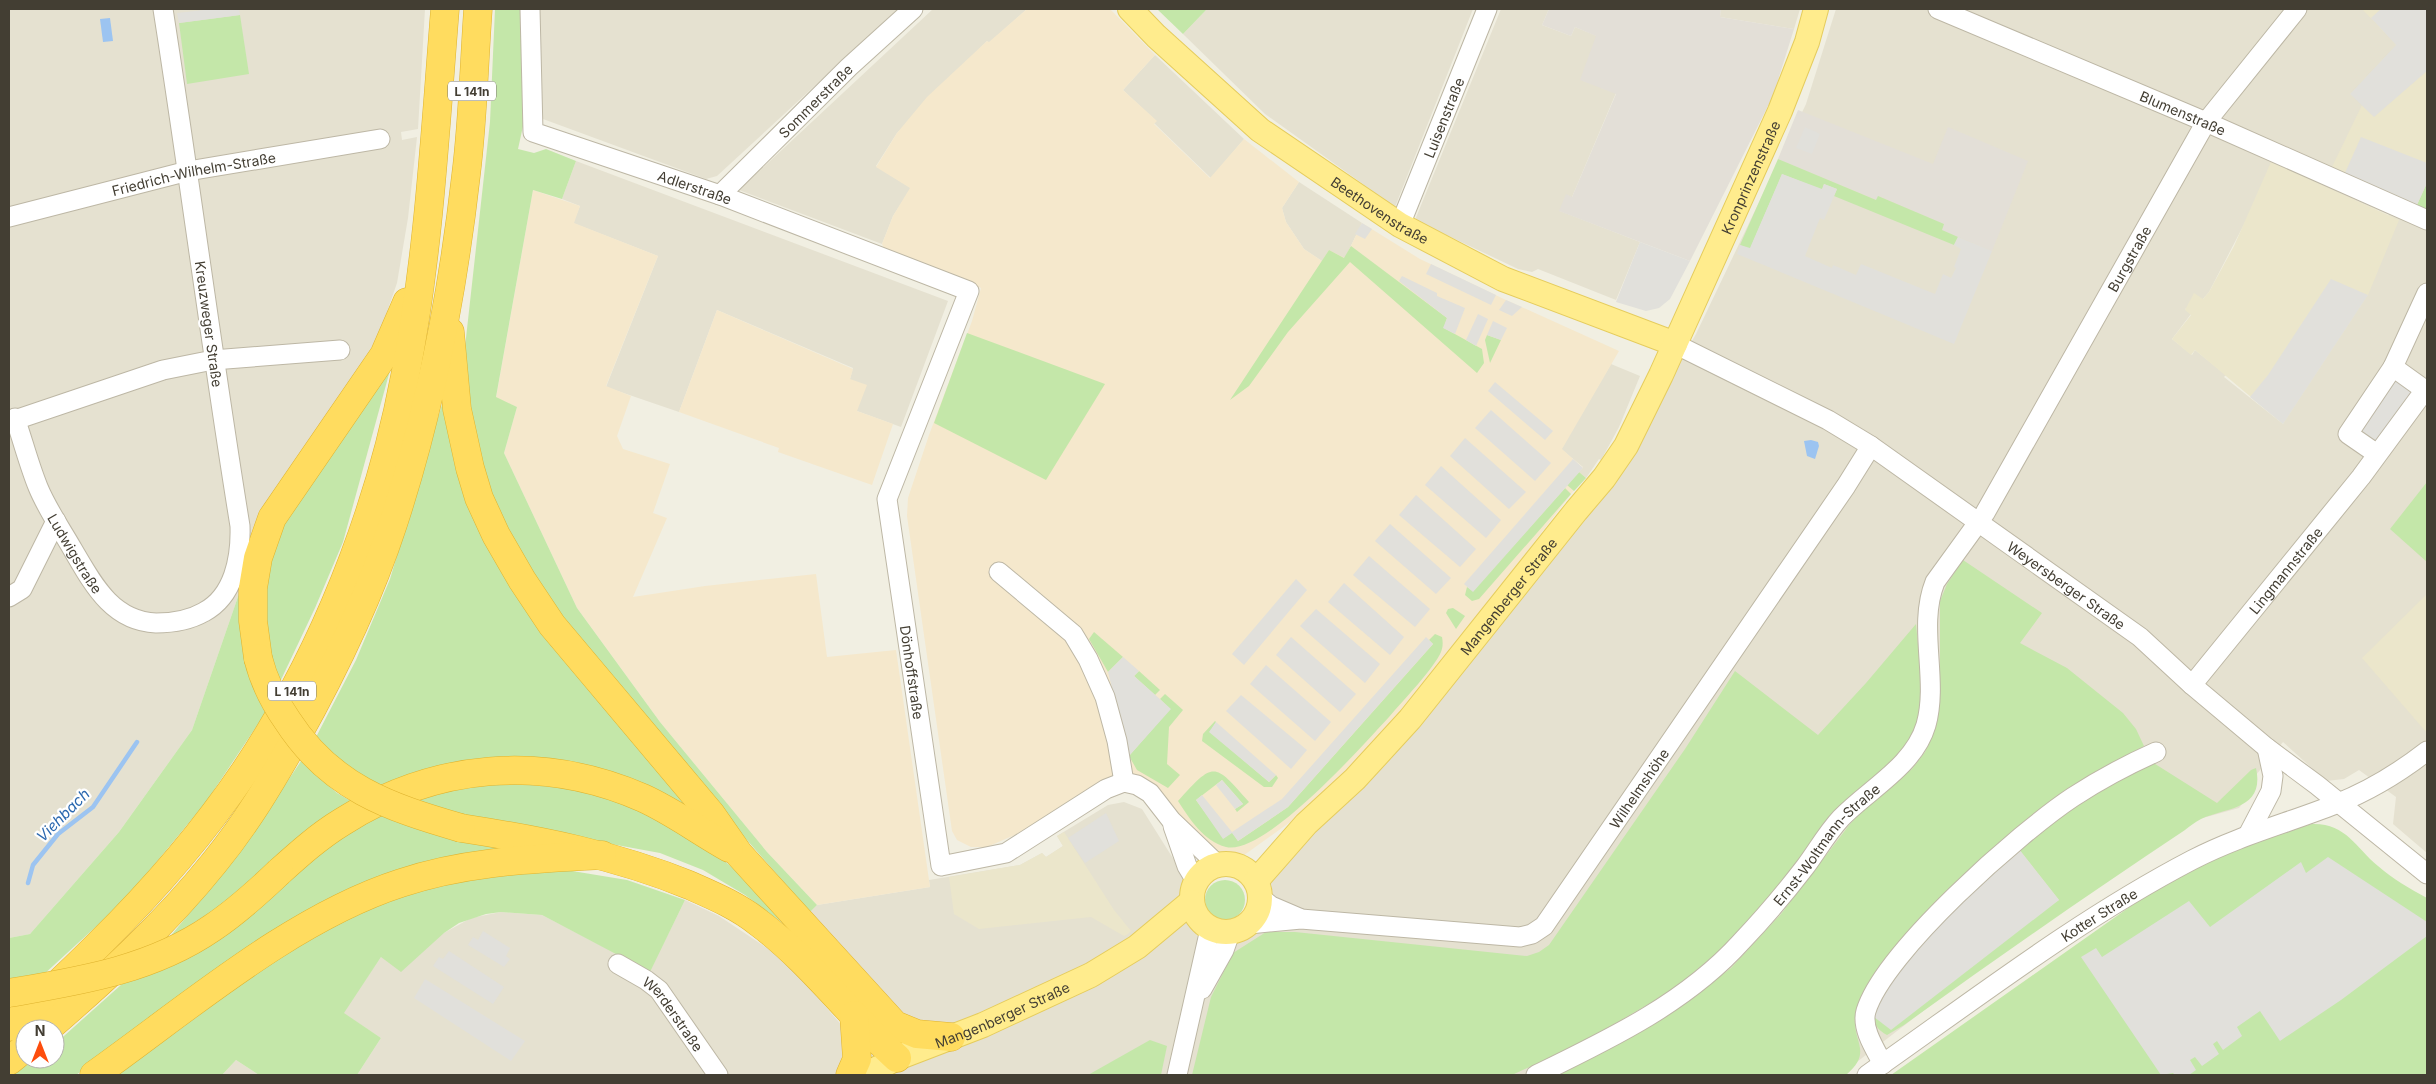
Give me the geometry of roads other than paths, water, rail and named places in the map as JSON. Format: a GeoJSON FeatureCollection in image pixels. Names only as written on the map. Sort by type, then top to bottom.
{"type":"FeatureCollection","features":[{"type":"Feature","properties":{"kind":"highway","name":"L 141n"},"geometry":{"type":"LineString","coordinates":[[9,1026],[43,1000],[159,881],[220,804],[271,731],[322,632],[349,568],[376,490],[405,379],[421,271],[434,152],[445,9]]}},
{"type":"Feature","properties":{"kind":"highway","name":"L 141n"},"geometry":{"type":"LineString","coordinates":[[59,1019],[86,996],[150,933],[215,862],[267,788],[321,694],[379,565],[394,523],[429,388],[448,304],[466,174],[478,9]]}},
{"type":"Feature","properties":{"kind":"highway"},"geometry":{"type":"LineString","coordinates":[[421,271],[384,355],[272,518],[258,558],[253,588],[253,621],[258,658],[265,685],[271,696],[304,744],[328,770],[371,797],[414,815],[461,828],[537,840],[602,855],[674,879],[716,897],[750,916],[774,934],[828,985],[854,1015],[897,1058]]}},
{"type":"Feature","properties":{"kind":"highway"},"geometry":{"type":"LineString","coordinates":[[448,304],[456,394],[464,446],[479,498],[496,535],[522,580],[552,625],[711,814],[739,854],[895,1025],[917,1034],[951,1037]]}},
{"type":"Feature","properties":{"kind":"highway"},"geometry":{"type":"LineString","coordinates":[[9,993],[102,976],[162,956],[210,929],[243,905],[310,845],[341,823],[371,805],[409,788],[440,778],[506,770],[556,772],[589,779],[620,789],[670,812],[739,854]]}},
{"type":"Feature","properties":{"kind":"highway"},"geometry":{"type":"LineString","coordinates":[[94,1075],[258,957],[296,933],[364,898],[400,883],[468,866],[541,858],[602,855]]}},
{"type":"Feature","properties":{"kind":"highway"},"geometry":{"type":"LineString","coordinates":[[850,1075],[857,1059],[854,1015]]}},
{"type":"Feature","properties":{"kind":"highway"},"geometry":{"type":"LineString","coordinates":[[895,1025],[897,1058]]}},
{"type":"Feature","properties":{"kind":"main road","name":"Beethovenstraße"},"geometry":{"type":"LineString","coordinates":[[1130,9],[1156,36],[1260,130],[1400,225],[1503,279],[1675,344]]}},
{"type":"Feature","properties":{"kind":"main road","name":"Kronprinzenstraße"},"geometry":{"type":"LineString","coordinates":[[1675,344],[1780,111],[1807,42],[1816,9]]}},
{"type":"Feature","properties":{"kind":"main road","name":"Mangenberger Straße"},"geometry":{"type":"LineString","coordinates":[[1258,890],[1306,824],[1355,779],[1410,719],[1604,478],[1626,446],[1675,344]]}},
{"type":"Feature","properties":{"kind":"main road","name":"Mangenberger Straße"},"geometry":{"type":"LineString","coordinates":[[865,1075],[897,1058],[983,1025],[1073,984],[1136,947],[1213,915],[1202,873],[1227,865],[1306,824]]}},
{"type":"Feature","properties":{"kind":"main road"},"geometry":{"type":"LineString","coordinates":[[1213,915],[1255,917],[1258,890],[1244,869],[1227,865]]}},
{"type":"Feature","properties":{"kind":"street","name":"Kreuzweger Straße"},"geometry":{"type":"LineString","coordinates":[[163,9],[188,171],[213,360],[240,526],[240,542],[231,582],[224,595],[219,602],[203,612],[190,617]]}},
{"type":"Feature","properties":{"kind":"street","name":"Adlerstraße"},"geometry":{"type":"LineString","coordinates":[[530,9],[533,132],[720,195],[969,291]]}},
{"type":"Feature","properties":{"kind":"street","name":"Sommerstraße"},"geometry":{"type":"LineString","coordinates":[[720,195],[849,67],[913,9]]}},
{"type":"Feature","properties":{"kind":"street","name":"Luisenstraße"},"geometry":{"type":"LineString","coordinates":[[1400,225],[1487,9]]}},
{"type":"Feature","properties":{"kind":"street","name":"Blumenstraße"},"geometry":{"type":"LineString","coordinates":[[1938,9],[2206,122],[2427,220]]}},
{"type":"Feature","properties":{"kind":"street","name":"Burgstraße"},"geometry":{"type":"LineString","coordinates":[[1979,522],[2206,122],[2297,9]]}},
{"type":"Feature","properties":{"kind":"street","name":"Friedrich-Wilhelm-Straße"},"geometry":{"type":"LineString","coordinates":[[9,217],[188,171],[380,139]]}},
{"type":"Feature","properties":{"kind":"street","name":"Dönhoffstraße"},"geometry":{"type":"LineString","coordinates":[[969,291],[887,499],[941,866],[1006,853],[1106,789],[1124,782]]}},
{"type":"Feature","properties":{"kind":"street"},"geometry":{"type":"LineString","coordinates":[[2377,454],[2348,434],[2393,367],[2427,293]]}},
{"type":"Feature","properties":{"kind":"street","name":"Weyersberger Straße"},"geometry":{"type":"LineString","coordinates":[[1675,344],[1828,420],[1871,446],[1979,522],[2140,637],[2192,685],[2267,748],[2317,785],[2338,804],[2427,874]]}},
{"type":"Feature","properties":{"kind":"street","name":"Ludwigstraße"},"geometry":{"type":"LineString","coordinates":[[190,617],[165,623],[138,621],[112,607],[95,587],[38,488],[12,420],[155,373],[213,360],[340,350]]}},
{"type":"Feature","properties":{"kind":"street","name":"Lingmannstraße"},"geometry":{"type":"LineString","coordinates":[[2192,685],[2377,454],[2425,390],[2393,367]]}},
{"type":"Feature","properties":{"kind":"street","name":"Wilhelmshöhe"},"geometry":{"type":"LineString","coordinates":[[1213,915],[1301,918],[1520,937],[1532,934],[1544,926],[1846,486],[1871,446]]}},
{"type":"Feature","properties":{"kind":"street"},"geometry":{"type":"LineString","coordinates":[[9,597],[22,589],[56,521]]}},
{"type":"Feature","properties":{"kind":"street","name":"Ernst-Woltmann-Straße"},"geometry":{"type":"LineString","coordinates":[[1536,1075],[1638,1022],[1675,998],[1721,963],[1742,942],[1805,867],[1841,818],[1904,762],[1915,748],[1926,725],[1930,698],[1930,594],[1935,582],[1979,522]]}},
{"type":"Feature","properties":{"kind":"street"},"geometry":{"type":"LineString","coordinates":[[999,572],[1073,634],[1088,659],[1105,696],[1117,741],[1124,782],[1137,785],[1150,793],[1171,820],[1227,865]]}},
{"type":"Feature","properties":{"kind":"street"},"geometry":{"type":"LineString","coordinates":[[2248,835],[2271,791],[2273,776],[2267,748]]}},
{"type":"Feature","properties":{"kind":"street","name":"Kotter Straße"},"geometry":{"type":"LineString","coordinates":[[1867,1075],[2076,929],[2192,860],[2248,835],[2338,804],[2404,769],[2427,751]]}},
{"type":"Feature","properties":{"kind":"street"},"geometry":{"type":"LineString","coordinates":[[1883,1064],[1870,1040],[1866,1012],[1876,989],[1931,921],[1988,866],[2050,813],[2094,784],[2156,752]]}},
{"type":"Feature","properties":{"kind":"street"},"geometry":{"type":"LineString","coordinates":[[1171,820],[1187,866],[1213,915],[1177,1075]]}},
{"type":"Feature","properties":{"kind":"street","name":"Wilhelmshöhe"},"geometry":{"type":"LineString","coordinates":[[1258,890],[1271,906],[1301,918]]}},
{"type":"Feature","properties":{"kind":"street","name":"Werderstraße"},"geometry":{"type":"LineString","coordinates":[[618,964],[659,990],[718,1075]]}},
{"type":"Feature","properties":{"kind":"water"},"geometry":{"type":"Polygon","coordinates":[[[110,18],[113,41],[103,42],[100,19],[110,18]]]}},
{"type":"Feature","properties":{"kind":"water"},"geometry":{"type":"Polygon","coordinates":[[[1804,441],[1818,442],[1819,446],[1815,459],[1807,456],[1804,441]]]}},
{"type":"Feature","properties":{"kind":"waterway","name":"Viehbach"},"geometry":{"type":"LineString","coordinates":[[28,883],[33,865],[58,834],[93,807],[137,742]]}}]}
